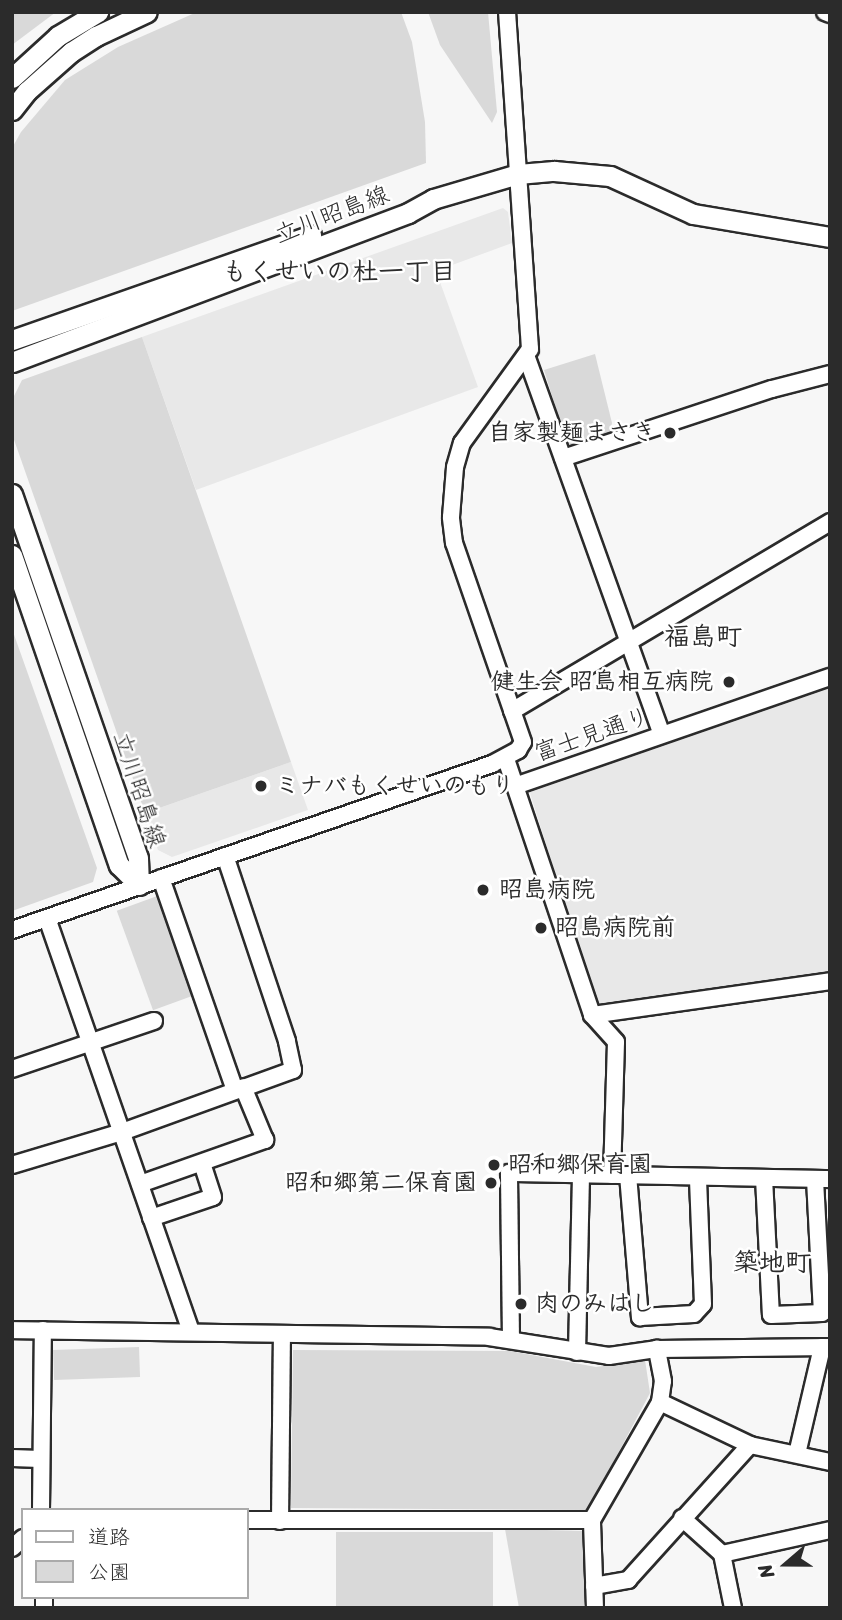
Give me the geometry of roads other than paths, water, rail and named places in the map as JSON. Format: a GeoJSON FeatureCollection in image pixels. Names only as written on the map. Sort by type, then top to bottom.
{"type":"FeatureCollection","features":[{"type":"Feature","properties":{"kind":"main road"},"geometry":{"type":"LineString","coordinates":[[12,78],[58,36],[98,12]]}},
{"type":"Feature","properties":{"kind":"main road"},"geometry":{"type":"LineString","coordinates":[[12,110],[27,92],[71,52],[96,36],[147,12]]}},
{"type":"Feature","properties":{"kind":"main road","name":"立川昭島線"},"geometry":{"type":"LineString","coordinates":[[12,340],[379,211],[433,199],[518,174],[554,171],[610,176],[693,214],[830,237]]}},
{"type":"Feature","properties":{"kind":"main road","name":"立川昭島線"},"geometry":{"type":"LineString","coordinates":[[12,362],[408,213],[433,199]]}},
{"type":"Feature","properties":{"kind":"main road","name":"立川昭島線"},"geometry":{"type":"LineString","coordinates":[[12,494],[138,858],[139,885]]}},
{"type":"Feature","properties":{"kind":"main road","name":"立川昭島線"},"geometry":{"type":"LineString","coordinates":[[12,555],[120,865],[139,885]]}},
{"type":"Feature","properties":{"kind":"street"},"geometry":{"type":"LineString","coordinates":[[12,930],[506,759],[519,750],[523,742],[454,543],[451,517],[455,467],[462,443],[527,358],[532,338],[507,12]]}},
{"type":"Feature","properties":{"kind":"street"},"geometry":{"type":"LineString","coordinates":[[527,358],[662,735]]}},
{"type":"Feature","properties":{"kind":"street"},"geometry":{"type":"LineString","coordinates":[[563,458],[772,389],[830,374]]}},
{"type":"Feature","properties":{"kind":"street"},"geometry":{"type":"LineString","coordinates":[[512,711],[830,522]]}},
{"type":"Feature","properties":{"kind":"street","name":"富士見通り"},"geometry":{"type":"LineString","coordinates":[[506,759],[515,786],[830,677]]}},
{"type":"Feature","properties":{"kind":"street"},"geometry":{"type":"LineString","coordinates":[[515,786],[592,1015],[616,1042],[620,1175],[640,1317],[694,1314],[703,1304],[698,1177]]}},
{"type":"Feature","properties":{"kind":"street"},"geometry":{"type":"LineString","coordinates":[[12,1165],[122,1132],[293,1070],[287,1041],[225,856]]}},
{"type":"Feature","properties":{"kind":"street"},"geometry":{"type":"LineString","coordinates":[[140,1184],[265,1140],[239,1089],[161,878]]}},
{"type":"Feature","properties":{"kind":"street"},"geometry":{"type":"LineString","coordinates":[[47,918],[191,1331]]}},
{"type":"Feature","properties":{"kind":"street"},"geometry":{"type":"LineString","coordinates":[[592,1015],[830,981]]}},
{"type":"Feature","properties":{"kind":"street"},"geometry":{"type":"LineString","coordinates":[[12,1069],[154,1021]]}},
{"type":"Feature","properties":{"kind":"street"},"geometry":{"type":"LineString","coordinates":[[150,1218],[214,1197],[202,1163]]}},
{"type":"Feature","properties":{"kind":"street"},"geometry":{"type":"LineString","coordinates":[[511,1339],[509,1172],[582,1176],[620,1175],[822,1179],[822,1313],[771,1315],[764,1178]]}},
{"type":"Feature","properties":{"kind":"street"},"geometry":{"type":"LineString","coordinates":[[577,1352],[582,1176]]}},
{"type":"Feature","properties":{"kind":"street"},"geometry":{"type":"LineString","coordinates":[[12,1329],[511,1339],[609,1356],[657,1349],[826,1347],[797,1454]]}},
{"type":"Feature","properties":{"kind":"street"},"geometry":{"type":"LineString","coordinates":[[40,1508],[43,1330]]}},
{"type":"Feature","properties":{"kind":"street"},"geometry":{"type":"LineString","coordinates":[[280,1521],[282,1334]]}},
{"type":"Feature","properties":{"kind":"street"},"geometry":{"type":"LineString","coordinates":[[594,1608],[592,1520],[660,1402],[663,1381],[657,1349]]}},
{"type":"Feature","properties":{"kind":"street"},"geometry":{"type":"LineString","coordinates":[[660,1402],[750,1445],[830,1461]]}},
{"type":"Feature","properties":{"kind":"street"},"geometry":{"type":"LineString","coordinates":[[594,1586],[628,1580],[750,1445]]}},
{"type":"Feature","properties":{"kind":"street"},"geometry":{"type":"LineString","coordinates":[[12,1458],[40,1459]]}},
{"type":"Feature","properties":{"kind":"street"},"geometry":{"type":"LineString","coordinates":[[682,1518],[722,1554],[733,1608]]}},
{"type":"Feature","properties":{"kind":"street"},"geometry":{"type":"LineString","coordinates":[[248,1520],[592,1520]]}},
{"type":"Feature","properties":{"kind":"street"},"geometry":{"type":"LineString","coordinates":[[722,1554],[830,1530]]}},
{"type":"Feature","properties":{"kind":"place","name":"自家製麺まさき"},"geometry":{"type":"Point","coordinates":[670,433]}},
{"type":"Feature","properties":{"kind":"place","name":"健生会 昭島相互病院"},"geometry":{"type":"Point","coordinates":[729,682]}},
{"type":"Feature","properties":{"kind":"place","name":"ミナバもくせいのもり"},"geometry":{"type":"Point","coordinates":[261,786]}},
{"type":"Feature","properties":{"kind":"place","name":"昭島病院"},"geometry":{"type":"Point","coordinates":[483,890]}},
{"type":"Feature","properties":{"kind":"place","name":"昭島病院前"},"geometry":{"type":"Point","coordinates":[541,928]}},
{"type":"Feature","properties":{"kind":"place","name":"昭和郷保育園"},"geometry":{"type":"Point","coordinates":[494,1165]}},
{"type":"Feature","properties":{"kind":"place","name":"昭和郷第二保育園"},"geometry":{"type":"Point","coordinates":[491,1183]}},
{"type":"Feature","properties":{"kind":"place","name":"肉のみはし"},"geometry":{"type":"Point","coordinates":[521,1304]}},
{"type":"Feature","properties":{"kind":"district","name":"もくせいの杜一丁目"},"geometry":{"type":"Point","coordinates":[339,272]}},
{"type":"Feature","properties":{"kind":"district","name":"福島町"},"geometry":{"type":"Point","coordinates":[703,637]}},
{"type":"Feature","properties":{"kind":"district","name":"築地町"},"geometry":{"type":"Point","coordinates":[772,1263]}}]}
